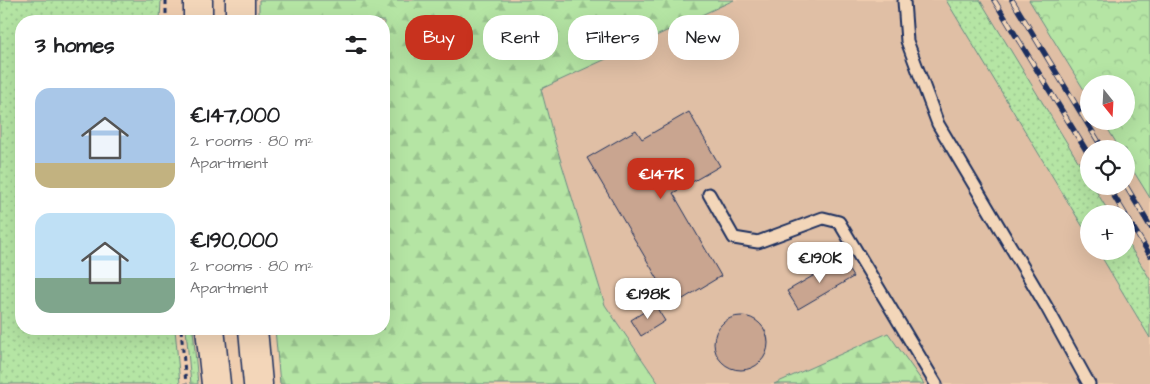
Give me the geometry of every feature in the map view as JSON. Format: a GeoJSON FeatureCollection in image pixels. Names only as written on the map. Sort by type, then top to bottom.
{"type":"FeatureCollection","features":[{"type":"Feature","properties":{"kind":"main road"},"geometry":{"type":"LineString","coordinates":[[198,0],[198,15]]}},
{"type":"Feature","properties":{"kind":"main road"},"geometry":{"type":"LineString","coordinates":[[240,0],[240,15]]}},
{"type":"Feature","properties":{"kind":"main road"},"geometry":{"type":"LineString","coordinates":[[211,335],[216,384]]}},
{"type":"Feature","properties":{"kind":"main road"},"geometry":{"type":"LineString","coordinates":[[254,335],[258,384]]}},
{"type":"Feature","properties":{"kind":"lane"},"geometry":{"type":"LineString","coordinates":[[904,1],[907,41],[938,124],[1046,306],[1089,384]]}},
{"type":"Feature","properties":{"kind":"lane"},"geometry":{"type":"LineString","coordinates":[[709,194],[734,238],[758,242],[823,218],[839,222],[936,384]]}},
{"type":"Feature","properties":{"kind":"path"},"geometry":{"type":"LineString","coordinates":[[166,0],[166,15]]}},
{"type":"Feature","properties":{"kind":"path"},"geometry":{"type":"LineString","coordinates":[[182,335],[186,384]]}},
{"type":"Feature","properties":{"kind":"shaded area"},"geometry":{"type":"Polygon","coordinates":[[[734,0],[946,0],[1080,222],[1080,260],[1103,260],[1150,338],[1150,384],[924,384],[888,333],[774,384],[659,384],[605,305],[555,142],[541,88],[602,60],[658,60],[658,35],[668,30],[668,60],[739,60],[739,15],[701,15],[734,0]]]}},
{"type":"Feature","properties":{"kind":"shaded area"},"geometry":{"type":"Polygon","coordinates":[[[980,0],[1029,0],[1080,83],[1080,130],[1108,130],[1115,140],[1080,140],[1080,164],[980,0]]]}},
{"type":"Feature","properties":{"kind":"shaded area"},"geometry":{"type":"Polygon","coordinates":[[[1135,174],[1150,198],[1150,279],[1135,255],[1135,205],[1105,205],[1098,195],[1135,195],[1135,174]]]}},
{"type":"Feature","properties":{"kind":"green space"},"geometry":{"type":"Polygon","coordinates":[[[0,0],[161,0],[160,15],[15,15],[15,335],[176,335],[180,384],[0,384],[0,0]]]}},
{"type":"Feature","properties":{"kind":"green space"},"geometry":{"type":"Polygon","coordinates":[[[259,0],[734,0],[701,15],[668,15],[668,30],[658,35],[658,15],[568,15],[568,60],[604,60],[541,89],[555,142],[605,305],[659,384],[280,384],[276,335],[390,335],[390,15],[259,15],[259,0]]]}},
{"type":"Feature","properties":{"kind":"green space"},"geometry":{"type":"Polygon","coordinates":[[[946,0],[980,0],[1080,164],[1080,195],[1098,195],[1105,205],[1080,205],[1080,222],[946,0]]]}},
{"type":"Feature","properties":{"kind":"green space"},"geometry":{"type":"Polygon","coordinates":[[[1029,0],[1150,0],[1150,198],[1135,174],[1135,140],[1115,140],[1108,130],[1135,130],[1135,75],[1080,75],[1080,83],[1029,0]]]}},
{"type":"Feature","properties":{"kind":"green space"},"geometry":{"type":"Polygon","coordinates":[[[1135,255],[1150,279],[1150,338],[1103,260],[1135,260],[1135,255]]]}},
{"type":"Feature","properties":{"kind":"green space"},"geometry":{"type":"Polygon","coordinates":[[[888,333],[924,384],[774,384],[888,333]]]}},
{"type":"Feature","properties":{"kind":"green space"},"geometry":{"type":"Polygon","coordinates":[[[187,335],[194,335],[198,384],[191,384],[187,335]]]}},
{"type":"Feature","properties":{"kind":"building"},"geometry":{"type":"Polygon","coordinates":[[[689,112],[720,166],[673,193],[721,276],[673,305],[587,158],[636,130],[642,139],[689,112]]]}},
{"type":"Feature","properties":{"kind":"building"},"geometry":{"type":"Polygon","coordinates":[[[842,259],[853,277],[798,309],[787,291],[842,259]]]}},
{"type":"Feature","properties":{"kind":"building"},"geometry":{"type":"Polygon","coordinates":[[[655,305],[665,321],[641,336],[631,320],[655,305]]]}},
{"type":"Feature","properties":{"kind":"building"},"geometry":{"type":"Polygon","coordinates":[[[741,316],[751,318],[760,324],[766,333],[768,343],[766,353],[760,362],[751,368],[741,370],[731,368],[722,362],[716,353],[714,343],[716,333],[722,324],[731,318],[741,316]]]}},
{"type":"Feature","properties":{"kind":"railway"},"geometry":{"type":"LineString","coordinates":[[994,0],[1080,140]]}},
{"type":"Feature","properties":{"kind":"railway"},"geometry":{"type":"LineString","coordinates":[[1012,0],[1098,140]]}},
{"type":"Feature","properties":{"kind":"railway"},"geometry":{"type":"LineString","coordinates":[[1113,195],[1120,205]]}},
{"type":"Feature","properties":{"kind":"railway"},"geometry":{"type":"LineString","coordinates":[[1131,195],[1150,226]]}},
{"type":"Feature","properties":{"kind":"railway"},"geometry":{"type":"LineString","coordinates":[[1135,231],[1150,255]]}}]}
